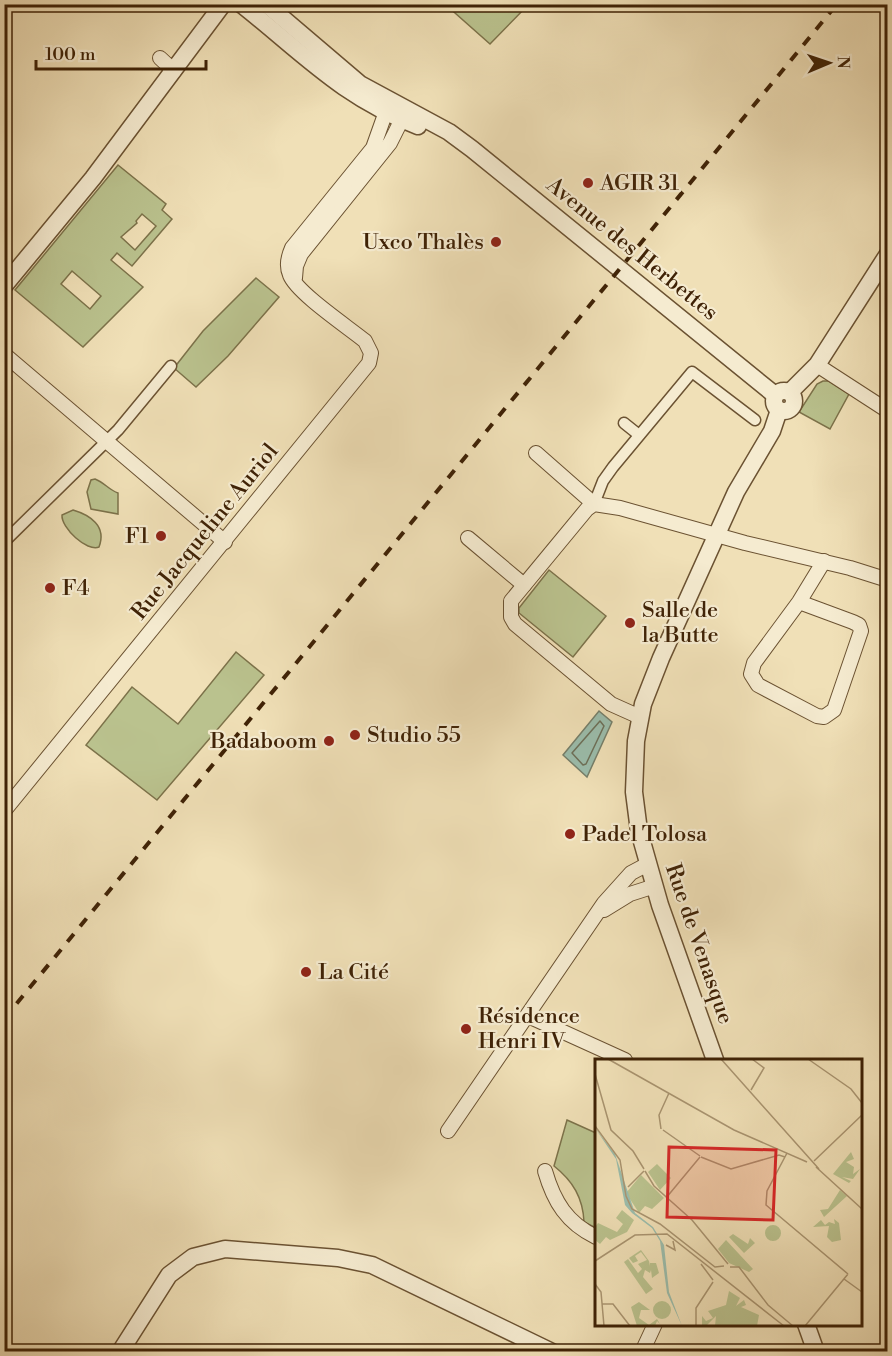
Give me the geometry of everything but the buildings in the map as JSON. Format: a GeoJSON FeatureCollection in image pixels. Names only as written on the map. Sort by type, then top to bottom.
{"type":"FeatureCollection","features":[{"type":"Feature","properties":{"kind":"street"},"geometry":{"type":"LineString","coordinates":[[4,286],[93,178],[223,4]]}},
{"type":"Feature","properties":{"kind":"street","name":"Avenue des Herbettes"},"geometry":{"type":"LineString","coordinates":[[241,4],[336,84],[404,115],[449,132],[459,139],[782,399]]}},
{"type":"Feature","properties":{"kind":"street","name":"Avenue des Herbettes"},"geometry":{"type":"LineString","coordinates":[[266,4],[343,72],[387,107]]}},
{"type":"Feature","properties":{"kind":"street"},"geometry":{"type":"LineString","coordinates":[[160,58],[174,71]]}},
{"type":"Feature","properties":{"kind":"street"},"geometry":{"type":"LineString","coordinates":[[299,288],[291,279],[288,267],[291,248],[373,148],[387,107]]}},
{"type":"Feature","properties":{"kind":"street"},"geometry":{"type":"LineString","coordinates":[[299,288],[295,272],[301,254],[390,143],[404,115]]}},
{"type":"Feature","properties":{"kind":"street"},"geometry":{"type":"LineString","coordinates":[[782,399],[817,364],[888,254]]}},
{"type":"Feature","properties":{"kind":"street","name":"Rue Jacqueline Auriol"},"geometry":{"type":"LineString","coordinates":[[4,811],[369,363],[371,353],[365,341],[299,288]]}},
{"type":"Feature","properties":{"kind":"street"},"geometry":{"type":"LineString","coordinates":[[4,354],[225,542]]}},
{"type":"Feature","properties":{"kind":"street"},"geometry":{"type":"LineString","coordinates":[[817,364],[888,411]]}},
{"type":"Feature","properties":{"kind":"street"},"geometry":{"type":"LineString","coordinates":[[4,542],[105,442],[171,366]]}},
{"type":"Feature","properties":{"kind":"street"},"geometry":{"type":"LineString","coordinates":[[640,717],[611,704],[515,624],[510,607],[511,601],[587,509],[594,504],[603,481],[692,372],[755,420]]}},
{"type":"Feature","properties":{"kind":"street","name":"Rue de Venasque"},"geometry":{"type":"LineString","coordinates":[[715,1059],[655,886],[639,831],[634,792],[636,741],[640,717],[657,668],[713,533],[744,475],[772,431],[782,399]]}},
{"type":"Feature","properties":{"kind":"street"},"geometry":{"type":"LineString","coordinates":[[624,423],[639,435]]}},
{"type":"Feature","properties":{"kind":"street"},"geometry":{"type":"LineString","coordinates":[[536,453],[594,504],[613,506],[888,580]]}},
{"type":"Feature","properties":{"kind":"street"},"geometry":{"type":"LineString","coordinates":[[468,538],[524,585]]}},
{"type":"Feature","properties":{"kind":"street"},"geometry":{"type":"LineString","coordinates":[[799,602],[853,622],[859,625],[861,631],[834,710],[824,717],[817,716],[758,685],[751,674],[754,663],[799,602],[824,561]]}},
{"type":"Feature","properties":{"kind":"street"},"geometry":{"type":"LineString","coordinates":[[448,1131],[591,922],[627,877],[648,864]]}},
{"type":"Feature","properties":{"kind":"street"},"geometry":{"type":"LineString","coordinates":[[591,922],[616,901],[655,886]]}},
{"type":"Feature","properties":{"kind":"street"},"geometry":{"type":"LineString","coordinates":[[528,1016],[623,1059]]}},
{"type":"Feature","properties":{"kind":"street"},"geometry":{"type":"LineString","coordinates":[[545,1171],[552,1195],[565,1215],[580,1230],[595,1237]]}},
{"type":"Feature","properties":{"kind":"street"},"geometry":{"type":"LineString","coordinates":[[120,1352],[169,1275],[184,1262],[203,1253],[237,1249],[350,1260],[385,1270],[552,1352]]}},
{"type":"Feature","properties":{"kind":"street"},"geometry":{"type":"LineString","coordinates":[[642,1352],[655,1326]]}},
{"type":"Feature","properties":{"kind":"street"},"geometry":{"type":"LineString","coordinates":[[807,1326],[816,1352]]}},
{"type":"Feature","properties":{"kind":"green space"},"geometry":{"type":"Polygon","coordinates":[[[446,5],[528,5],[490,44],[446,5]]]}},
{"type":"Feature","properties":{"kind":"green space"},"geometry":{"type":"Polygon","coordinates":[[[118,165],[166,204],[162,210],[172,219],[132,266],[117,253],[111,260],[143,287],[83,347],[15,290],[118,165]],[[142,214],[136,221],[137,223],[121,237],[135,250],[156,226],[142,214]],[[72,271],[61,284],[90,309],[101,296],[72,271]]]}},
{"type":"Feature","properties":{"kind":"green space"},"geometry":{"type":"Polygon","coordinates":[[[256,278],[279,297],[228,356],[196,387],[174,368],[203,331],[256,278]]]}},
{"type":"Feature","properties":{"kind":"green space"},"geometry":{"type":"Polygon","coordinates":[[[829,381],[849,394],[830,429],[799,412],[817,384],[829,381]]]}},
{"type":"Feature","properties":{"kind":"green space"},"geometry":{"type":"Polygon","coordinates":[[[95,479],[118,493],[118,514],[91,509],[87,492],[91,480],[95,479]]]}},
{"type":"Feature","properties":{"kind":"green space"},"geometry":{"type":"Polygon","coordinates":[[[73,510],[91,518],[99,527],[101,540],[99,547],[88,546],[70,532],[62,515],[73,510]]]}},
{"type":"Feature","properties":{"kind":"green space"},"geometry":{"type":"Polygon","coordinates":[[[549,570],[606,616],[573,657],[519,613],[519,608],[549,570]]]}},
{"type":"Feature","properties":{"kind":"green space"},"geometry":{"type":"Polygon","coordinates":[[[236,652],[264,675],[157,800],[86,745],[132,687],[178,724],[236,652]]]}},
{"type":"Feature","properties":{"kind":"green space"},"geometry":{"type":"Polygon","coordinates":[[[567,1120],[595,1133],[595,1228],[584,1222],[582,1205],[576,1191],[567,1178],[554,1166],[567,1120]]]}},
{"type":"Feature","properties":{"kind":"water"},"geometry":{"type":"Polygon","coordinates":[[[599,711],[612,722],[587,777],[563,755],[599,711]]]}},
{"type":"Feature","properties":{"kind":"railway"},"geometry":{"type":"LineString","coordinates":[[4,1019],[837,4]]}},
{"type":"Feature","properties":{"kind":"place","name":"AGIR 31"},"geometry":{"type":"Point","coordinates":[588,183]}},
{"type":"Feature","properties":{"kind":"place","name":"Uxco Thalès"},"geometry":{"type":"Point","coordinates":[496,242]}},
{"type":"Feature","properties":{"kind":"place","name":"F1"},"geometry":{"type":"Point","coordinates":[161,536]}},
{"type":"Feature","properties":{"kind":"place","name":"F4"},"geometry":{"type":"Point","coordinates":[50,588]}},
{"type":"Feature","properties":{"kind":"place","name":"Salle de la Butte"},"geometry":{"type":"Point","coordinates":[630,623]}},
{"type":"Feature","properties":{"kind":"place","name":"Studio 55"},"geometry":{"type":"Point","coordinates":[355,735]}},
{"type":"Feature","properties":{"kind":"place","name":"Badaboom"},"geometry":{"type":"Point","coordinates":[329,741]}},
{"type":"Feature","properties":{"kind":"place","name":"Padel Tolosa"},"geometry":{"type":"Point","coordinates":[570,834]}},
{"type":"Feature","properties":{"kind":"place","name":"La Cité"},"geometry":{"type":"Point","coordinates":[306,972]}},
{"type":"Feature","properties":{"kind":"place","name":"Résidence Henri IV"},"geometry":{"type":"Point","coordinates":[466,1029]}}]}
